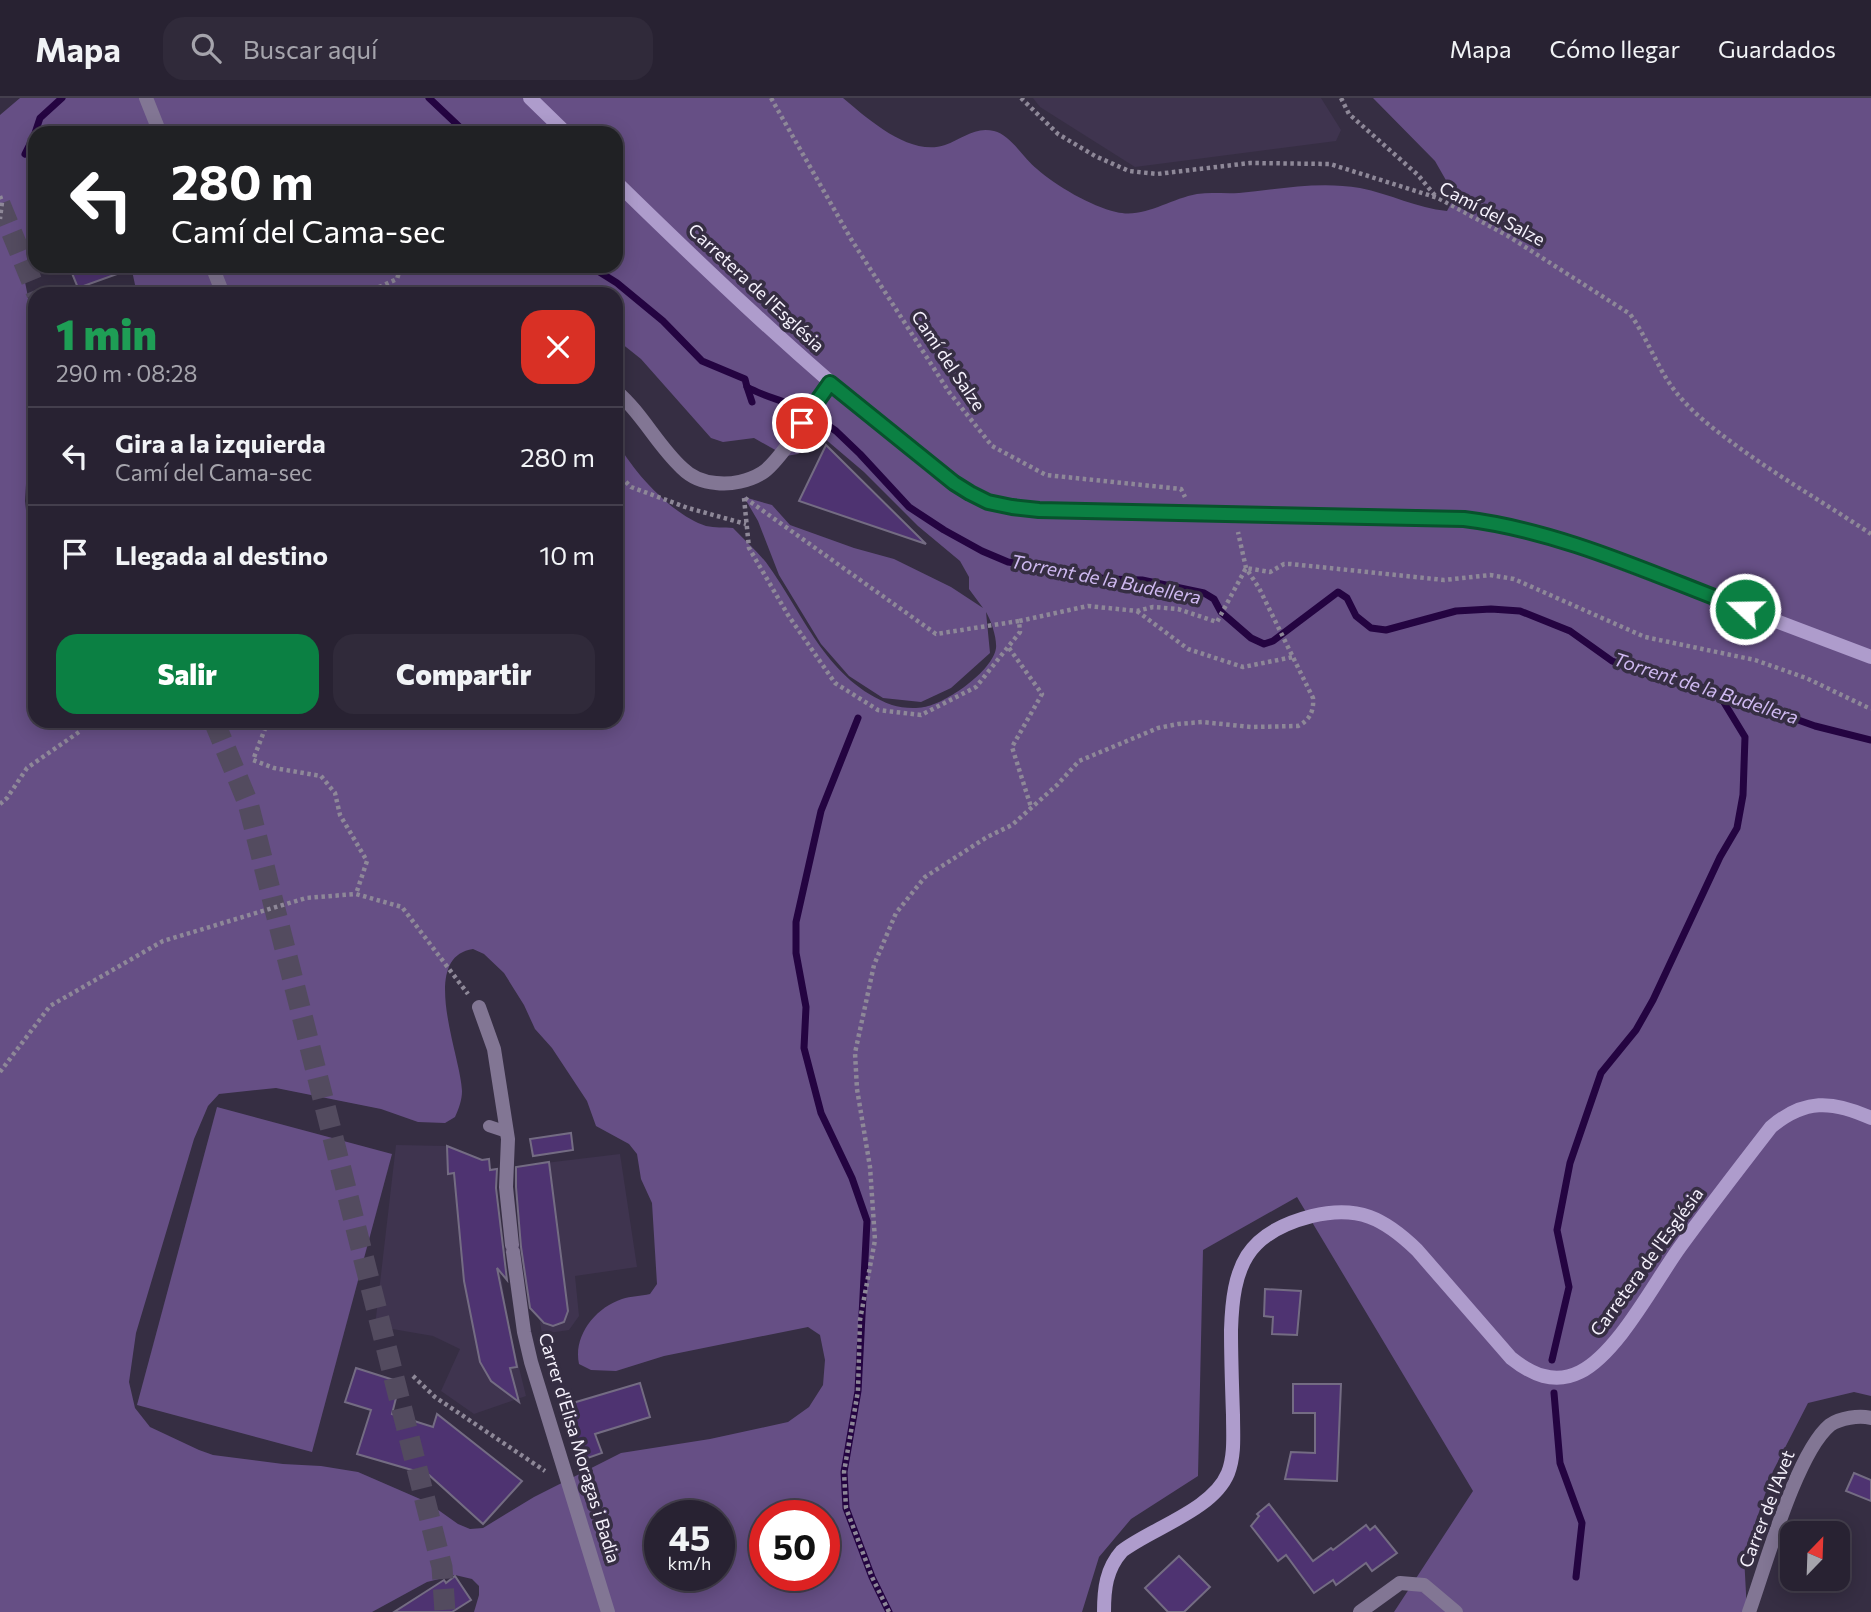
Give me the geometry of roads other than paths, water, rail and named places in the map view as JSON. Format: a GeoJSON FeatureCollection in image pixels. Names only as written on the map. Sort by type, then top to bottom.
{"type":"FeatureCollection","features":[{"type":"Feature","properties":{"kind":"main road"},"geometry":{"type":"LineString","coordinates":[[530,98],[559,126]]}},
{"type":"Feature","properties":{"kind":"main road","name":"Carretera de l'Església"},"geometry":{"type":"LineString","coordinates":[[623,189],[740,303],[830,383],[954,483],[988,502],[1039,510],[1464,519],[1500,523],[1580,547],[1871,657]]}},
{"type":"Feature","properties":{"kind":"main road","name":"Carretera de l'Església"},"geometry":{"type":"LineString","coordinates":[[1104,1612],[1107,1578],[1115,1559],[1122,1551],[1200,1504],[1217,1489],[1228,1473],[1233,1448],[1231,1339],[1235,1283],[1242,1263],[1261,1240],[1290,1224],[1321,1214],[1353,1212],[1368,1216],[1400,1234],[1417,1250],[1511,1358],[1523,1368],[1546,1378],[1570,1376],[1587,1368],[1612,1345],[1680,1247],[1771,1127],[1784,1116],[1812,1105],[1846,1108],[1871,1118]]}},
{"type":"Feature","properties":{"kind":"street"},"geometry":{"type":"LineString","coordinates":[[146,98],[157,126]]}},
{"type":"Feature","properties":{"kind":"street"},"geometry":{"type":"LineString","coordinates":[[623,397],[684,471],[704,482],[727,484],[745,481],[764,472],[777,458],[830,383]]}},
{"type":"Feature","properties":{"kind":"street","name":"Carrer d'Elisa Moragas i Badia"},"geometry":{"type":"LineString","coordinates":[[479,1007],[494,1049],[507,1132],[506,1186],[512,1248],[531,1363],[608,1612]]}},
{"type":"Feature","properties":{"kind":"street","name":"Carrer de l'Avet"},"geometry":{"type":"LineString","coordinates":[[1749,1612],[1785,1510],[1812,1445],[1832,1424],[1861,1416],[1871,1418]]}},
{"type":"Feature","properties":{"kind":"street"},"geometry":{"type":"LineString","coordinates":[[1360,1612],[1400,1584],[1424,1585],[1456,1612]]}},
{"type":"Feature","properties":{"kind":"lane"},"geometry":{"type":"LineString","coordinates":[[489,1126],[507,1132]]}},
{"type":"Feature","properties":{"kind":"waterway"},"geometry":{"type":"LineString","coordinates":[[37,126],[40,118],[62,98]]}},
{"type":"Feature","properties":{"kind":"waterway","name":"Torrent de la Budellera"},"geometry":{"type":"LineString","coordinates":[[429,98],[459,126]]}},
{"type":"Feature","properties":{"kind":"waterway"},"geometry":{"type":"LineString","coordinates":[[25,154],[28,148]]}},
{"type":"Feature","properties":{"kind":"waterway","name":"Torrent de la Budellera"},"geometry":{"type":"LineString","coordinates":[[601,273],[622,287]]}},
{"type":"Feature","properties":{"kind":"waterway","name":"Torrent de la Budellera"},"geometry":{"type":"LineString","coordinates":[[623,288],[663,321],[702,361],[745,379],[747,387],[753,390],[797,407]]}},
{"type":"Feature","properties":{"kind":"waterway"},"geometry":{"type":"LineString","coordinates":[[747,387],[752,402]]}},
{"type":"Feature","properties":{"kind":"waterway","name":"Torrent de la Budellera"},"geometry":{"type":"LineString","coordinates":[[817,418],[836,431],[860,454],[909,507],[982,551],[1008,562],[1107,579],[1142,580],[1204,593],[1214,599],[1221,612],[1251,638],[1264,644],[1273,641],[1338,592],[1347,598],[1356,616],[1371,628],[1386,630],[1456,611],[1520,611],[1570,631],[1612,661],[1655,677],[1717,691],[1815,726],[1871,740]]}},
{"type":"Feature","properties":{"kind":"waterway"},"geometry":{"type":"LineString","coordinates":[[1552,1360],[1569,1287],[1557,1230],[1570,1163],[1601,1073],[1636,1030],[1653,1000],[1720,857],[1737,828],[1743,795],[1745,737],[1717,691]]}},
{"type":"Feature","properties":{"kind":"waterway"},"geometry":{"type":"LineString","coordinates":[[858,718],[821,811],[796,922],[796,953],[806,1007],[804,1048],[821,1113],[852,1178],[867,1221],[858,1391],[844,1472],[846,1508],[872,1577],[889,1612]]}},
{"type":"Feature","properties":{"kind":"waterway"},"geometry":{"type":"LineString","coordinates":[[1554,1393],[1560,1463],[1582,1523],[1576,1577]]}},
{"type":"Feature","properties":{"kind":"tunnel"},"geometry":{"type":"LineString","coordinates":[[0,204],[28,272]]}},
{"type":"Feature","properties":{"kind":"tunnel"},"geometry":{"type":"LineString","coordinates":[[28,273],[34,287]]}},
{"type":"Feature","properties":{"kind":"tunnel"},"geometry":{"type":"LineString","coordinates":[[217,728],[248,803],[442,1567],[445,1612]]}}]}
